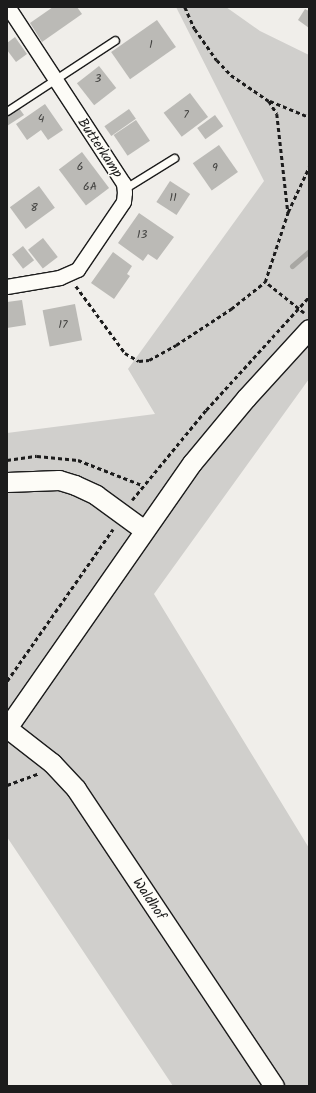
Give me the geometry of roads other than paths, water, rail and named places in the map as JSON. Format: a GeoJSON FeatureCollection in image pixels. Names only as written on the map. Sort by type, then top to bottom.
{"type":"FeatureCollection","features":[{"type":"Feature","properties":{"kind":"street","name":"Butterkamp"},"geometry":{"type":"LineString","coordinates":[[7,287],[68,275],[78,270],[124,202],[124,184],[54,80],[8,7]]}},
{"type":"Feature","properties":{"kind":"street"},"geometry":{"type":"LineString","coordinates":[[7,728],[144,530],[222,426],[309,329]]}},
{"type":"Feature","properties":{"kind":"street"},"geometry":{"type":"LineString","coordinates":[[7,482],[59,480],[96,495],[144,530]]}},
{"type":"Feature","properties":{"kind":"street","name":"Waldhof"},"geometry":{"type":"LineString","coordinates":[[7,728],[52,763],[76,789],[274,1086]]}},
{"type":"Feature","properties":{"kind":"lane"},"geometry":{"type":"LineString","coordinates":[[7,111],[115,40]]}},
{"type":"Feature","properties":{"kind":"lane"},"geometry":{"type":"LineString","coordinates":[[124,189],[174,158]]}},
{"type":"Feature","properties":{"kind":"waterway"},"geometry":{"type":"LineString","coordinates":[[292,266],[309,251]]}}]}
